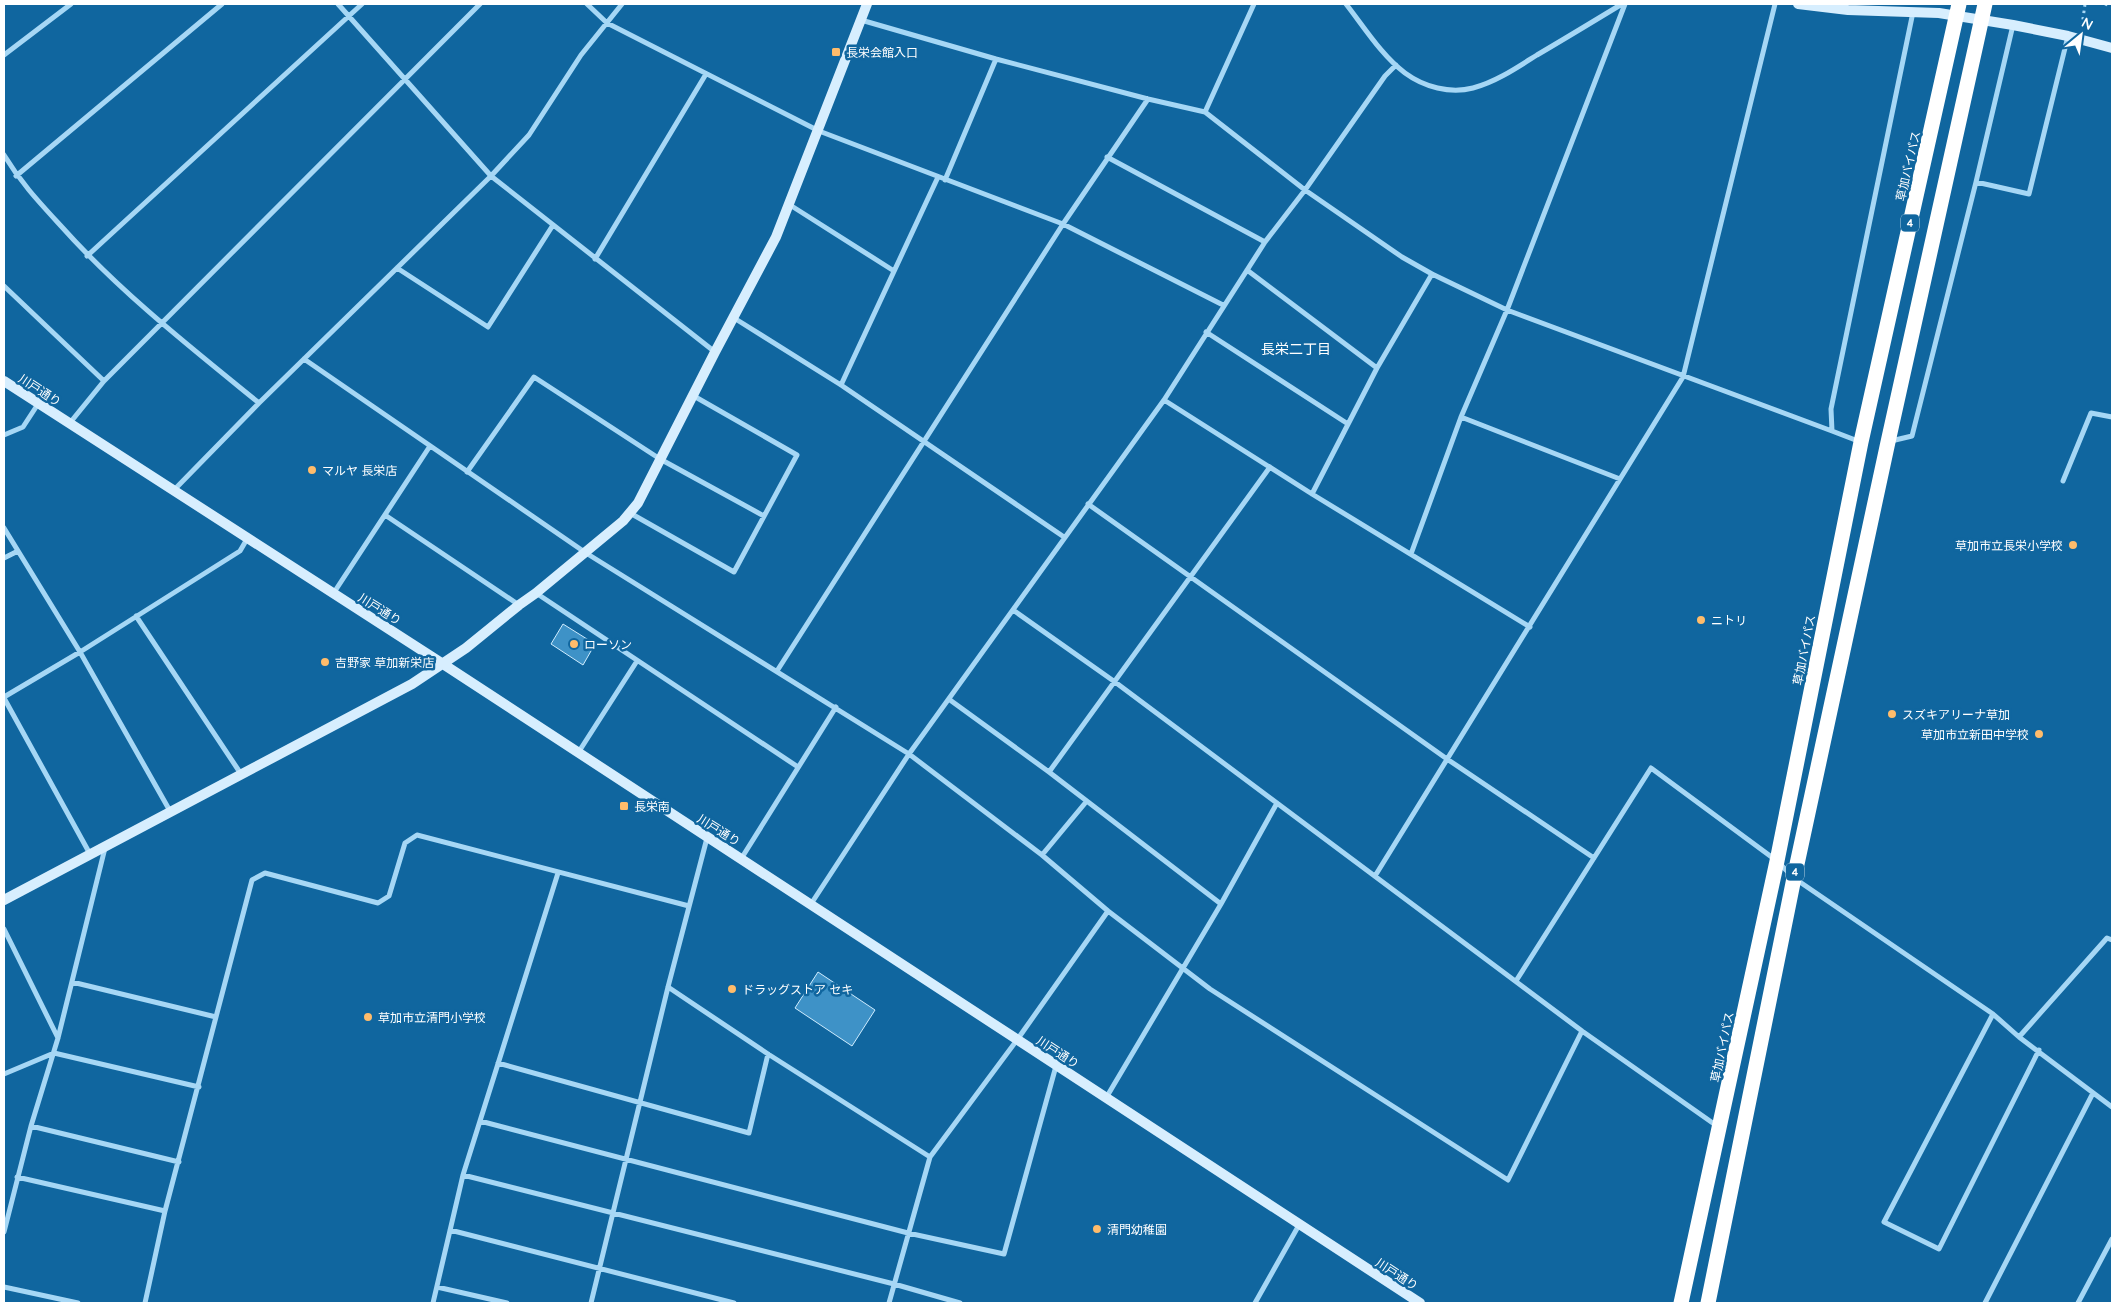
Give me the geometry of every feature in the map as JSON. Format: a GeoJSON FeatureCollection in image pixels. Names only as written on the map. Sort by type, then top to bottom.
{"type":"FeatureCollection","features":[{"type":"Feature","properties":{"kind":"highway","name":"4"},"geometry":{"type":"LineString","coordinates":[[1708,1303],[1794,878],[1985,4]]}},
{"type":"Feature","properties":{"kind":"highway","name":"草加バイパス"},"geometry":{"type":"LineString","coordinates":[[1681,1303],[1777,861],[1861,442],[1958,10]]}},
{"type":"Feature","properties":{"kind":"street"},"geometry":{"type":"LineString","coordinates":[[4,55],[71,4]]}},
{"type":"Feature","properties":{"kind":"street"},"geometry":{"type":"LineString","coordinates":[[16,176],[222,4]]}},
{"type":"Feature","properties":{"kind":"street"},"geometry":{"type":"LineString","coordinates":[[338,4],[491,176],[715,352]]}},
{"type":"Feature","properties":{"kind":"street"},"geometry":{"type":"LineString","coordinates":[[87,256],[362,4]]}},
{"type":"Feature","properties":{"kind":"street"},"geometry":{"type":"LineString","coordinates":[[69,424],[104,381],[480,4]]}},
{"type":"Feature","properties":{"kind":"street"},"geometry":{"type":"LineString","coordinates":[[588,4],[607,23],[818,131],[1064,224],[1223,305]]}},
{"type":"Feature","properties":{"kind":"street"},"geometry":{"type":"LineString","coordinates":[[174,490],[259,403],[491,176],[529,135],[581,55],[622,4]]}},
{"type":"Feature","properties":{"kind":"street"},"geometry":{"type":"LineString","coordinates":[[4,900],[412,684],[443,664],[536,593],[586,553],[630,513],[638,503],[692,395],[761,268],[790,205],[868,4]]}},
{"type":"Feature","properties":{"kind":"street"},"geometry":{"type":"LineString","coordinates":[[1205,112],[1254,4]]}},
{"type":"Feature","properties":{"kind":"street"},"geometry":{"type":"LineString","coordinates":[[1346,4],[1396,66],[1416,80],[1437,88],[1456,90],[1474,88],[1505,75],[1623,4]]}},
{"type":"Feature","properties":{"kind":"street"},"geometry":{"type":"LineString","coordinates":[[1411,554],[1461,417],[1507,310],[1623,4]]}},
{"type":"Feature","properties":{"kind":"street"},"geometry":{"type":"LineString","coordinates":[[1375,876],[1683,377],[1775,4]]}},
{"type":"Feature","properties":{"kind":"street"},"geometry":{"type":"LineString","coordinates":[[1798,4],[1848,10],[1913,12],[1958,10],[1981,20],[2068,36],[2112,48]]}},
{"type":"Feature","properties":{"kind":"street"},"geometry":{"type":"LineString","coordinates":[[1832,431],[1832,409],[1913,12]]}},
{"type":"Feature","properties":{"kind":"street"},"geometry":{"type":"LineString","coordinates":[[862,20],[996,59],[1205,112],[1305,190],[1402,257],[1432,274],[1507,310],[1861,442]]}},
{"type":"Feature","properties":{"kind":"street"},"geometry":{"type":"LineString","coordinates":[[1888,442],[1912,436],[1976,182],[2012,25]]}},
{"type":"Feature","properties":{"kind":"street"},"geometry":{"type":"LineString","coordinates":[[1976,182],[2030,194],[2068,36]]}},
{"type":"Feature","properties":{"kind":"street"},"geometry":{"type":"LineString","coordinates":[[945,180],[996,59]]}},
{"type":"Feature","properties":{"kind":"street"},"geometry":{"type":"LineString","coordinates":[[811,905],[909,754],[950,700],[1064,537],[1164,400],[1265,242],[1305,190],[1385,76],[1396,66]]}},
{"type":"Feature","properties":{"kind":"street"},"geometry":{"type":"LineString","coordinates":[[596,259],[706,74]]}},
{"type":"Feature","properties":{"kind":"street"},"geometry":{"type":"LineString","coordinates":[[777,671],[1107,157],[1148,99]]}},
{"type":"Feature","properties":{"kind":"street"},"geometry":{"type":"LineString","coordinates":[[4,156],[16,176],[87,256],[161,324],[259,403]]}},
{"type":"Feature","properties":{"kind":"street"},"geometry":{"type":"LineString","coordinates":[[1107,157],[1265,242]]}},
{"type":"Feature","properties":{"kind":"street"},"geometry":{"type":"LineString","coordinates":[[841,385],[938,177]]}},
{"type":"Feature","properties":{"kind":"street"},"geometry":{"type":"LineString","coordinates":[[790,205],[894,271]]}},
{"type":"Feature","properties":{"kind":"street"},"geometry":{"type":"LineString","coordinates":[[397,268],[488,327],[553,225]]}},
{"type":"Feature","properties":{"kind":"street"},"geometry":{"type":"LineString","coordinates":[[1247,270],[1377,368]]}},
{"type":"Feature","properties":{"kind":"street"},"geometry":{"type":"LineString","coordinates":[[1312,494],[1377,368],[1432,274]]}},
{"type":"Feature","properties":{"kind":"street"},"geometry":{"type":"LineString","coordinates":[[4,286],[104,381]]}},
{"type":"Feature","properties":{"kind":"street"},"geometry":{"type":"LineString","coordinates":[[734,318],[841,385],[1064,537]]}},
{"type":"Feature","properties":{"kind":"street"},"geometry":{"type":"LineString","coordinates":[[1206,332],[1348,424]]}},
{"type":"Feature","properties":{"kind":"street"},"geometry":{"type":"LineString","coordinates":[[304,359],[586,553],[909,754],[1042,855],[1108,911],[1210,990],[1508,1180],[1582,1031]]}},
{"type":"Feature","properties":{"kind":"street"},"geometry":{"type":"LineString","coordinates":[[467,472],[534,377],[660,459],[764,516]]}},
{"type":"Feature","properties":{"kind":"street","name":"川戸通り"},"geometry":{"type":"LineString","coordinates":[[4,381],[443,664],[707,838],[741,858],[1420,1303]]}},
{"type":"Feature","properties":{"kind":"street"},"geometry":{"type":"LineString","coordinates":[[630,513],[734,572],[797,455],[692,395]]}},
{"type":"Feature","properties":{"kind":"street"},"geometry":{"type":"LineString","coordinates":[[1164,400],[1312,494],[1530,627]]}},
{"type":"Feature","properties":{"kind":"street"},"geometry":{"type":"LineString","coordinates":[[4,435],[23,427],[38,404]]}},
{"type":"Feature","properties":{"kind":"street"},"geometry":{"type":"LineString","coordinates":[[2063,481],[2092,413],[2112,417]]}},
{"type":"Feature","properties":{"kind":"street"},"geometry":{"type":"LineString","coordinates":[[1461,417],[1620,479]]}},
{"type":"Feature","properties":{"kind":"street"},"geometry":{"type":"LineString","coordinates":[[333,594],[430,446]]}},
{"type":"Feature","properties":{"kind":"street"},"geometry":{"type":"LineString","coordinates":[[1049,772],[1270,467]]}},
{"type":"Feature","properties":{"kind":"street"},"geometry":{"type":"LineString","coordinates":[[1088,504],[1447,759],[1594,858]]}},
{"type":"Feature","properties":{"kind":"street"},"geometry":{"type":"LineString","coordinates":[[385,516],[519,605]]}},
{"type":"Feature","properties":{"kind":"street"},"geometry":{"type":"LineString","coordinates":[[4,528],[80,652],[170,812]]}},
{"type":"Feature","properties":{"kind":"street"},"geometry":{"type":"LineString","coordinates":[[90,854],[4,698],[240,551],[247,539]]}},
{"type":"Feature","properties":{"kind":"street"},"geometry":{"type":"LineString","coordinates":[[4,558],[18,551]]}},
{"type":"Feature","properties":{"kind":"street"},"geometry":{"type":"LineString","coordinates":[[536,593],[798,767]]}},
{"type":"Feature","properties":{"kind":"street"},"geometry":{"type":"LineString","coordinates":[[1013,610],[1115,682],[1582,1031],[1720,1128]]}},
{"type":"Feature","properties":{"kind":"street"},"geometry":{"type":"LineString","coordinates":[[136,616],[241,774]]}},
{"type":"Feature","properties":{"kind":"street"},"geometry":{"type":"LineString","coordinates":[[578,753],[637,661]]}},
{"type":"Feature","properties":{"kind":"street"},"geometry":{"type":"LineString","coordinates":[[950,700],[1049,772],[1221,904]]}},
{"type":"Feature","properties":{"kind":"street"},"geometry":{"type":"LineString","coordinates":[[741,858],[836,707]]}},
{"type":"Feature","properties":{"kind":"street"},"geometry":{"type":"LineString","coordinates":[[1516,981],[1651,768],[1777,861],[1794,878],[1993,1014],[2019,1037],[2112,1106]]}},
{"type":"Feature","properties":{"kind":"street"},"geometry":{"type":"LineString","coordinates":[[1042,855],[1086,802]]}},
{"type":"Feature","properties":{"kind":"street"},"geometry":{"type":"LineString","coordinates":[[1106,1098],[1221,904],[1277,803]]}},
{"type":"Feature","properties":{"kind":"street"},"geometry":{"type":"LineString","coordinates":[[145,1303],[165,1211],[252,880],[265,873],[378,903],[389,896],[405,843],[417,835],[688,906]]}},
{"type":"Feature","properties":{"kind":"street"},"geometry":{"type":"LineString","coordinates":[[591,1303],[614,1214],[625,1158],[688,906],[707,838]]}},
{"type":"Feature","properties":{"kind":"street"},"geometry":{"type":"LineString","coordinates":[[4,1232],[31,1126],[58,1038],[106,845]]}},
{"type":"Feature","properties":{"kind":"street"},"geometry":{"type":"LineString","coordinates":[[433,1303],[463,1175],[558,873]]}},
{"type":"Feature","properties":{"kind":"street"},"geometry":{"type":"LineString","coordinates":[[889,1303],[930,1157],[1017,1040],[1108,911]]}},
{"type":"Feature","properties":{"kind":"street"},"geometry":{"type":"LineString","coordinates":[[4,929],[58,1038]]}},
{"type":"Feature","properties":{"kind":"street"},"geometry":{"type":"LineString","coordinates":[[2019,1037],[2107,938],[2112,940]]}},
{"type":"Feature","properties":{"kind":"street"},"geometry":{"type":"LineString","coordinates":[[72,982],[216,1017]]}},
{"type":"Feature","properties":{"kind":"street"},"geometry":{"type":"LineString","coordinates":[[668,987],[768,1054],[930,1157]]}},
{"type":"Feature","properties":{"kind":"street"},"geometry":{"type":"LineString","coordinates":[[1993,1014],[1884,1222],[1939,1249],[2039,1050]]}},
{"type":"Feature","properties":{"kind":"street"},"geometry":{"type":"LineString","coordinates":[[4,1074],[54,1052],[199,1087]]}},
{"type":"Feature","properties":{"kind":"street"},"geometry":{"type":"LineString","coordinates":[[498,1063],[749,1133],[768,1054]]}},
{"type":"Feature","properties":{"kind":"street"},"geometry":{"type":"LineString","coordinates":[[480,1121],[908,1233],[1004,1254],[1056,1066]]}},
{"type":"Feature","properties":{"kind":"street"},"geometry":{"type":"LineString","coordinates":[[1985,1303],[2093,1093]]}},
{"type":"Feature","properties":{"kind":"street"},"geometry":{"type":"LineString","coordinates":[[31,1126],[179,1162]]}},
{"type":"Feature","properties":{"kind":"street"},"geometry":{"type":"LineString","coordinates":[[463,1175],[894,1284],[960,1303]]}},
{"type":"Feature","properties":{"kind":"street"},"geometry":{"type":"LineString","coordinates":[[17,1177],[165,1211]]}},
{"type":"Feature","properties":{"kind":"street"},"geometry":{"type":"LineString","coordinates":[[1255,1303],[1299,1225]]}},
{"type":"Feature","properties":{"kind":"street"},"geometry":{"type":"LineString","coordinates":[[450,1230],[734,1303]]}},
{"type":"Feature","properties":{"kind":"street"},"geometry":{"type":"LineString","coordinates":[[2078,1303],[2112,1239]]}},
{"type":"Feature","properties":{"kind":"street"},"geometry":{"type":"LineString","coordinates":[[4,1287],[78,1303]]}},
{"type":"Feature","properties":{"kind":"street"},"geometry":{"type":"LineString","coordinates":[[437,1287],[506,1303]]}},
{"type":"Feature","properties":{"kind":"path"},"geometry":{"type":"LineString","coordinates":[[2080,39],[2085,4]]}},
{"type":"Feature","properties":{"kind":"path"},"geometry":{"type":"LineString","coordinates":[[2105,4],[2112,6]]}},
{"type":"Feature","properties":{"kind":"building"},"geometry":{"type":"Polygon","coordinates":[[[563,624],[595,644],[583,665],[551,644],[563,624]]]}},
{"type":"Feature","properties":{"kind":"building"},"geometry":{"type":"Polygon","coordinates":[[[818,972],[875,1010],[852,1046],[795,1008],[818,972]]]}},
{"type":"Feature","properties":{"kind":"place","name":"長栄会館入口"},"geometry":{"type":"Point","coordinates":[836,52]}},
{"type":"Feature","properties":{"kind":"place","name":"マルヤ 長栄店"},"geometry":{"type":"Point","coordinates":[312,470]}},
{"type":"Feature","properties":{"kind":"place","name":"草加市立長栄小学校"},"geometry":{"type":"Point","coordinates":[2073,545]}},
{"type":"Feature","properties":{"kind":"place","name":"ニトリ"},"geometry":{"type":"Point","coordinates":[1701,620]}},
{"type":"Feature","properties":{"kind":"place","name":"ローソン"},"geometry":{"type":"Point","coordinates":[574,644]}},
{"type":"Feature","properties":{"kind":"place","name":"吉野家 草加新栄店"},"geometry":{"type":"Point","coordinates":[325,662]}},
{"type":"Feature","properties":{"kind":"place","name":"スズキアリーナ草加"},"geometry":{"type":"Point","coordinates":[1892,714]}},
{"type":"Feature","properties":{"kind":"place","name":"草加市立新田中学校"},"geometry":{"type":"Point","coordinates":[2039,734]}},
{"type":"Feature","properties":{"kind":"place","name":"長栄南"},"geometry":{"type":"Point","coordinates":[624,806]}},
{"type":"Feature","properties":{"kind":"place","name":"ドラッグストア セキ"},"geometry":{"type":"Point","coordinates":[732,989]}},
{"type":"Feature","properties":{"kind":"place","name":"草加市立清門小学校"},"geometry":{"type":"Point","coordinates":[368,1017]}},
{"type":"Feature","properties":{"kind":"place","name":"清門幼稚園"},"geometry":{"type":"Point","coordinates":[1097,1229]}},
{"type":"Feature","properties":{"kind":"district","name":"長栄二丁目"},"geometry":{"type":"Point","coordinates":[1296,349]}}]}
